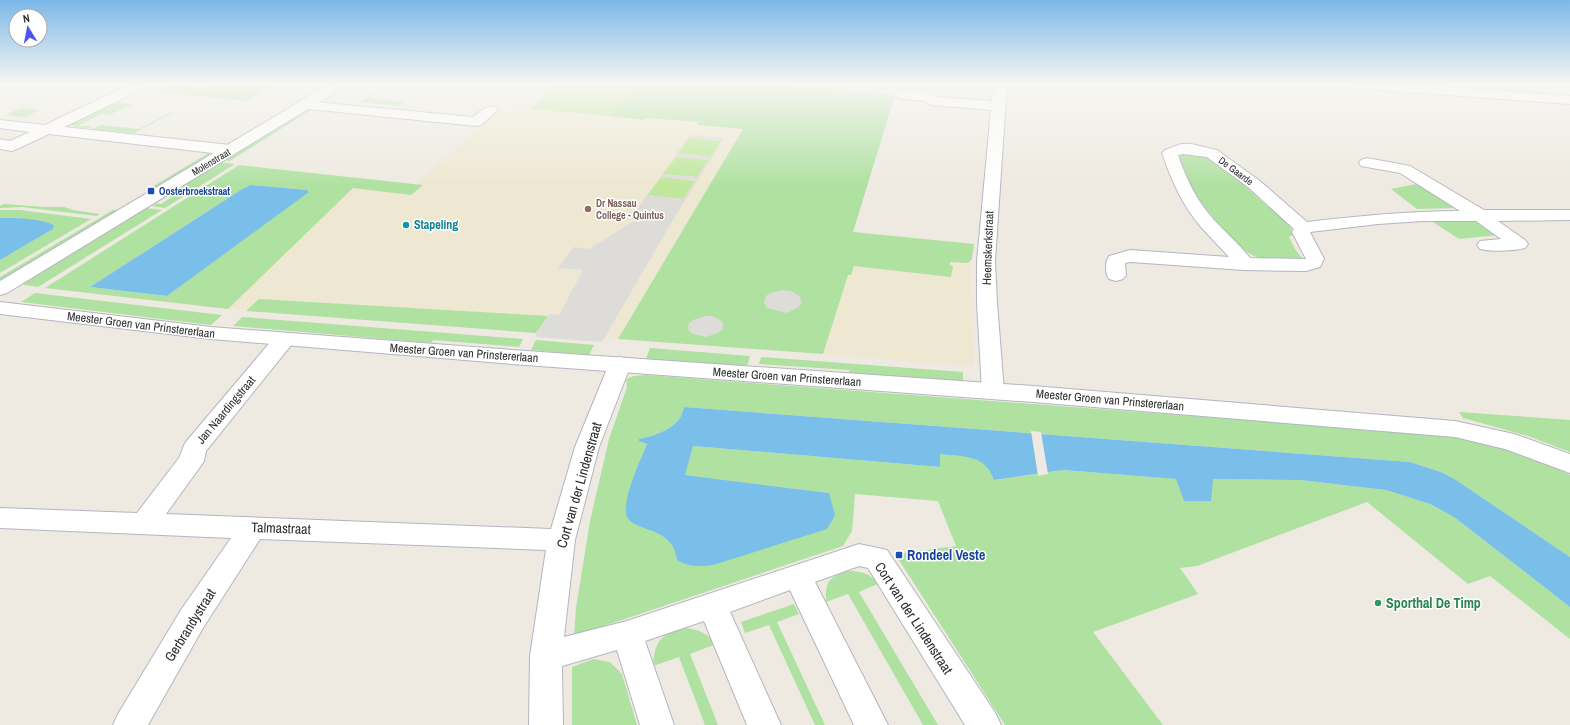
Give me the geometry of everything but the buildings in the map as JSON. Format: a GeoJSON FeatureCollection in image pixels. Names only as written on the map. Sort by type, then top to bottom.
{"type":"FeatureCollection","features":[{"type":"Feature","properties":{"kind":"street"},"geometry":{"type":"LineString","coordinates":[[0,144],[12,146],[69,118]]}},
{"type":"Feature","properties":{"kind":"street","name":"Molenstraat"},"geometry":{"type":"LineString","coordinates":[[0,289],[283,118]]}},
{"type":"Feature","properties":{"kind":"street"},"geometry":{"type":"LineString","coordinates":[[434,118],[476,122],[481,118]]}},
{"type":"Feature","properties":{"kind":"street","name":"Heemskerkstraat"},"geometry":{"type":"LineString","coordinates":[[993,391],[987,303],[986,261],[996,118]]}},
{"type":"Feature","properties":{"kind":"street"},"geometry":{"type":"LineString","coordinates":[[0,124],[230,150]]}},
{"type":"Feature","properties":{"kind":"street","name":"De Gaarde"},"geometry":{"type":"LineString","coordinates":[[1244,264],[1240,257],[1206,222],[1185,192],[1177,175],[1170,153],[1173,151],[1191,149],[1212,153],[1254,184],[1303,228]]}},
{"type":"Feature","properties":{"kind":"street"},"geometry":{"type":"LineString","coordinates":[[1366,163],[1404,169],[1479,215],[1519,244],[1486,245]]}},
{"type":"Feature","properties":{"kind":"street"},"geometry":{"type":"LineString","coordinates":[[1116,275],[1116,260],[1130,256],[1296,266],[1313,263],[1315,259],[1301,232],[1303,228],[1322,225],[1378,219],[1479,215],[1570,215]]}},
{"type":"Feature","properties":{"kind":"street","name":"Meester Groen van Prinstererlaan"},"geometry":{"type":"LineString","coordinates":[[0,308],[211,333],[993,391],[1455,429],[1517,444],[1570,464]]}},
{"type":"Feature","properties":{"kind":"street","name":"Jan Naardingstraat"},"geometry":{"type":"LineString","coordinates":[[144,523],[191,461],[194,449],[285,339]]}},
{"type":"Feature","properties":{"kind":"street","name":"Cort van der Lindenstraat"},"geometry":{"type":"LineString","coordinates":[[546,725],[546,656],[561,540],[587,447],[620,364]]}},
{"type":"Feature","properties":{"kind":"street","name":"Talmastraat"},"geometry":{"type":"LineString","coordinates":[[0,518],[561,540]]}},
{"type":"Feature","properties":{"kind":"street","name":"Gerbrandystraat"},"geometry":{"type":"LineString","coordinates":[[130,725],[192,619],[253,527]]}},
{"type":"Feature","properties":{"kind":"street","name":"Cort van der Lindenstraat"},"geometry":{"type":"LineString","coordinates":[[546,656],[627,634],[859,555],[877,558],[984,725]]}},
{"type":"Feature","properties":{"kind":"street"},"geometry":{"type":"LineString","coordinates":[[798,576],[871,725]]}},
{"type":"Feature","properties":{"kind":"street"},"geometry":{"type":"LineString","coordinates":[[712,605],[764,725]]}},
{"type":"Feature","properties":{"kind":"street"},"geometry":{"type":"LineString","coordinates":[[627,634],[657,725]]}},
{"type":"Feature","properties":{"kind":"shaded area","name":"Dr Nassau College - Quintus"},"geometry":{"type":"Polygon","coordinates":[[[491,118],[888,118],[853,232],[969,244],[974,366],[190,305],[354,180],[413,186],[491,118]]]}},
{"type":"Feature","properties":{"kind":"shaded area"},"geometry":{"type":"Polygon","coordinates":[[[690,135],[724,138],[676,215],[602,342],[536,337],[536,333],[550,314],[559,315],[583,270],[558,268],[574,247],[589,249],[648,212],[636,211],[690,135]],[[689,138],[678,153],[711,157],[721,141],[720,141],[689,138]],[[675,157],[663,174],[697,177],[708,160],[675,157]],[[661,177],[648,195],[683,199],[695,181],[661,177]]]}},
{"type":"Feature","properties":{"kind":"shaded area"},"geometry":{"type":"Polygon","coordinates":[[[782,290],[791,291],[799,296],[802,302],[799,307],[787,313],[767,308],[764,302],[766,296],[770,293],[782,290]]]}},
{"type":"Feature","properties":{"kind":"shaded area"},"geometry":{"type":"Polygon","coordinates":[[[706,316],[712,316],[722,321],[722,330],[706,337],[693,334],[689,331],[689,323],[693,320],[706,316]]]}},
{"type":"Feature","properties":{"kind":"green space"},"geometry":{"type":"Polygon","coordinates":[[[84,118],[94,118],[77,126],[93,126],[88,128],[70,125],[84,118]]]}},
{"type":"Feature","properties":{"kind":"green space"},"geometry":{"type":"Polygon","coordinates":[[[163,118],[134,133],[93,129],[101,125],[139,129],[163,118]]]}},
{"type":"Feature","properties":{"kind":"green space"},"geometry":{"type":"Polygon","coordinates":[[[292,118],[299,118],[230,161],[223,160],[292,118]]]}},
{"type":"Feature","properties":{"kind":"green space"},"geometry":{"type":"Polygon","coordinates":[[[626,118],[888,118],[853,232],[974,244],[972,259],[968,263],[950,262],[950,265],[953,266],[951,277],[854,266],[851,275],[848,275],[823,354],[618,339],[743,129],[697,125],[698,122],[646,118],[644,120],[626,118]]]}},
{"type":"Feature","properties":{"kind":"green space"},"geometry":{"type":"Polygon","coordinates":[[[689,138],[721,141],[711,157],[678,153],[689,138]]]}},
{"type":"Feature","properties":{"kind":"green space"},"geometry":{"type":"Polygon","coordinates":[[[210,152],[210,156],[175,177],[152,187],[210,152]]]}},
{"type":"Feature","properties":{"kind":"green space"},"geometry":{"type":"Polygon","coordinates":[[[1182,154],[1200,154],[1222,164],[1221,168],[1236,178],[1268,207],[1277,209],[1289,224],[1293,234],[1289,237],[1295,249],[1302,258],[1291,260],[1271,260],[1259,258],[1247,252],[1240,246],[1213,217],[1199,199],[1182,169],[1178,158],[1182,154]]]}},
{"type":"Feature","properties":{"kind":"green space"},"geometry":{"type":"Polygon","coordinates":[[[676,157],[708,160],[697,177],[663,174],[676,157]]]}},
{"type":"Feature","properties":{"kind":"green space"},"geometry":{"type":"Polygon","coordinates":[[[220,162],[235,164],[165,208],[152,206],[157,203],[161,204],[172,197],[168,196],[170,194],[167,194],[220,162]]]}},
{"type":"Feature","properties":{"kind":"green space"},"geometry":{"type":"Polygon","coordinates":[[[239,165],[423,185],[411,195],[353,188],[228,309],[45,288],[239,165]],[[251,185],[244,188],[90,287],[167,296],[309,191],[251,185]]]}},
{"type":"Feature","properties":{"kind":"green space"},"geometry":{"type":"Polygon","coordinates":[[[661,177],[695,181],[683,199],[647,195],[661,177]]]}},
{"type":"Feature","properties":{"kind":"green space"},"geometry":{"type":"Polygon","coordinates":[[[1422,183],[1459,208],[1417,209],[1391,189],[1422,183]]]}},
{"type":"Feature","properties":{"kind":"green space"},"geometry":{"type":"Polygon","coordinates":[[[4,204],[64,207],[73,210],[100,214],[97,216],[22,207],[0,208],[0,206],[4,204]]]}},
{"type":"Feature","properties":{"kind":"green space"},"geometry":{"type":"Polygon","coordinates":[[[145,208],[162,210],[38,287],[20,284],[145,208]]]}},
{"type":"Feature","properties":{"kind":"green space"},"geometry":{"type":"Polygon","coordinates":[[[0,210],[20,210],[91,219],[0,273],[0,260],[53,229],[54,225],[37,220],[0,218],[0,210]]]}},
{"type":"Feature","properties":{"kind":"green space"},"geometry":{"type":"Polygon","coordinates":[[[113,210],[120,210],[0,281],[0,277],[113,210]]]}},
{"type":"Feature","properties":{"kind":"green space"},"geometry":{"type":"Polygon","coordinates":[[[1472,221],[1481,223],[1499,235],[1459,239],[1433,222],[1472,221]]]}},
{"type":"Feature","properties":{"kind":"green space"},"geometry":{"type":"Polygon","coordinates":[[[35,293],[222,315],[211,325],[21,302],[35,293]]]}},
{"type":"Feature","properties":{"kind":"green space"},"geometry":{"type":"Polygon","coordinates":[[[259,299],[548,316],[536,333],[246,311],[259,299]]]}},
{"type":"Feature","properties":{"kind":"green space"},"geometry":{"type":"Polygon","coordinates":[[[242,317],[523,339],[519,347],[433,340],[431,343],[233,326],[242,317]]]}},
{"type":"Feature","properties":{"kind":"green space"},"geometry":{"type":"Polygon","coordinates":[[[536,340],[594,345],[589,355],[531,350],[536,340]]]}},
{"type":"Feature","properties":{"kind":"green space"},"geometry":{"type":"Polygon","coordinates":[[[650,348],[750,356],[747,367],[646,359],[650,348]]]}},
{"type":"Feature","properties":{"kind":"green space"},"geometry":{"type":"Polygon","coordinates":[[[761,357],[963,372],[963,381],[849,373],[849,370],[759,364],[761,357]]]}},
{"type":"Feature","properties":{"kind":"green space"},"geometry":{"type":"Polygon","coordinates":[[[646,375],[1430,434],[1502,448],[1536,460],[1570,475],[1570,557],[1456,480],[1441,472],[1410,462],[684,407],[682,415],[676,423],[655,435],[639,439],[639,441],[647,444],[630,488],[637,525],[658,533],[669,540],[676,552],[677,560],[829,493],[684,475],[693,446],[940,467],[940,454],[965,456],[973,458],[985,465],[991,471],[995,480],[1063,470],[1177,479],[1184,501],[1213,479],[1300,480],[1386,490],[1430,504],[1454,517],[1570,607],[1570,639],[1490,576],[1468,584],[1367,502],[1197,566],[1180,568],[1198,594],[1093,632],[1163,725],[1005,725],[899,560],[903,553],[956,546],[938,501],[855,494],[852,531],[843,546],[574,636],[576,608],[590,521],[609,439],[627,387],[626,379],[634,376],[646,375]]]}},
{"type":"Feature","properties":{"kind":"green space"},"geometry":{"type":"Polygon","coordinates":[[[1459,412],[1570,420],[1570,452],[1528,436],[1463,418],[1459,412]]]}},
{"type":"Feature","properties":{"kind":"green space"},"geometry":{"type":"Polygon","coordinates":[[[846,571],[864,573],[880,583],[859,592],[938,725],[923,725],[848,594],[826,602],[826,590],[829,582],[835,576],[846,571]]]}},
{"type":"Feature","properties":{"kind":"green space"},"geometry":{"type":"Polygon","coordinates":[[[794,604],[799,614],[777,622],[825,725],[815,725],[769,625],[745,633],[741,622],[794,604]]]}},
{"type":"Feature","properties":{"kind":"green space"},"geometry":{"type":"Polygon","coordinates":[[[686,628],[703,633],[716,644],[690,654],[718,725],[705,725],[679,657],[653,666],[655,650],[665,635],[686,628]]]}},
{"type":"Feature","properties":{"kind":"green space"},"geometry":{"type":"Polygon","coordinates":[[[593,659],[610,662],[622,674],[637,725],[572,725],[572,667],[593,659]]]}},
{"type":"Feature","properties":{"kind":"water"},"geometry":{"type":"Polygon","coordinates":[[[251,185],[307,190],[309,192],[167,296],[90,287],[244,188],[251,185]]]}},
{"type":"Feature","properties":{"kind":"water"},"geometry":{"type":"Polygon","coordinates":[[[0,218],[21,218],[54,225],[53,229],[0,260],[0,218]]]}},
{"type":"Feature","properties":{"kind":"water"},"geometry":{"type":"Polygon","coordinates":[[[684,407],[1410,462],[1441,472],[1456,480],[1570,557],[1570,607],[1454,517],[1430,504],[1386,490],[1300,480],[1213,479],[1211,501],[1184,501],[1176,479],[1063,470],[994,480],[985,465],[973,458],[940,454],[940,467],[693,446],[685,475],[829,493],[835,515],[827,529],[713,565],[690,565],[677,560],[674,548],[668,540],[660,534],[635,524],[629,520],[626,513],[627,497],[647,444],[639,441],[639,439],[655,435],[676,423],[682,415],[684,407]]]}},
{"type":"Feature","properties":{"kind":"pier"},"geometry":{"type":"Polygon","coordinates":[[[1031,431],[1041,432],[1048,474],[1038,476],[1031,431]]]}},
{"type":"Feature","properties":{"kind":"place","name":"Oosterbroekstraat"},"geometry":{"type":"Point","coordinates":[151,191]}},
{"type":"Feature","properties":{"kind":"place","name":"Dr Nassau College - Quintus"},"geometry":{"type":"Point","coordinates":[588,209]}},
{"type":"Feature","properties":{"kind":"place","name":"Stapeling"},"geometry":{"type":"Point","coordinates":[406,225]}},
{"type":"Feature","properties":{"kind":"place","name":"Rondeel Veste"},"geometry":{"type":"Point","coordinates":[899,555]}},
{"type":"Feature","properties":{"kind":"place","name":"Sporthal De Timp"},"geometry":{"type":"Point","coordinates":[1378,603]}}]}
